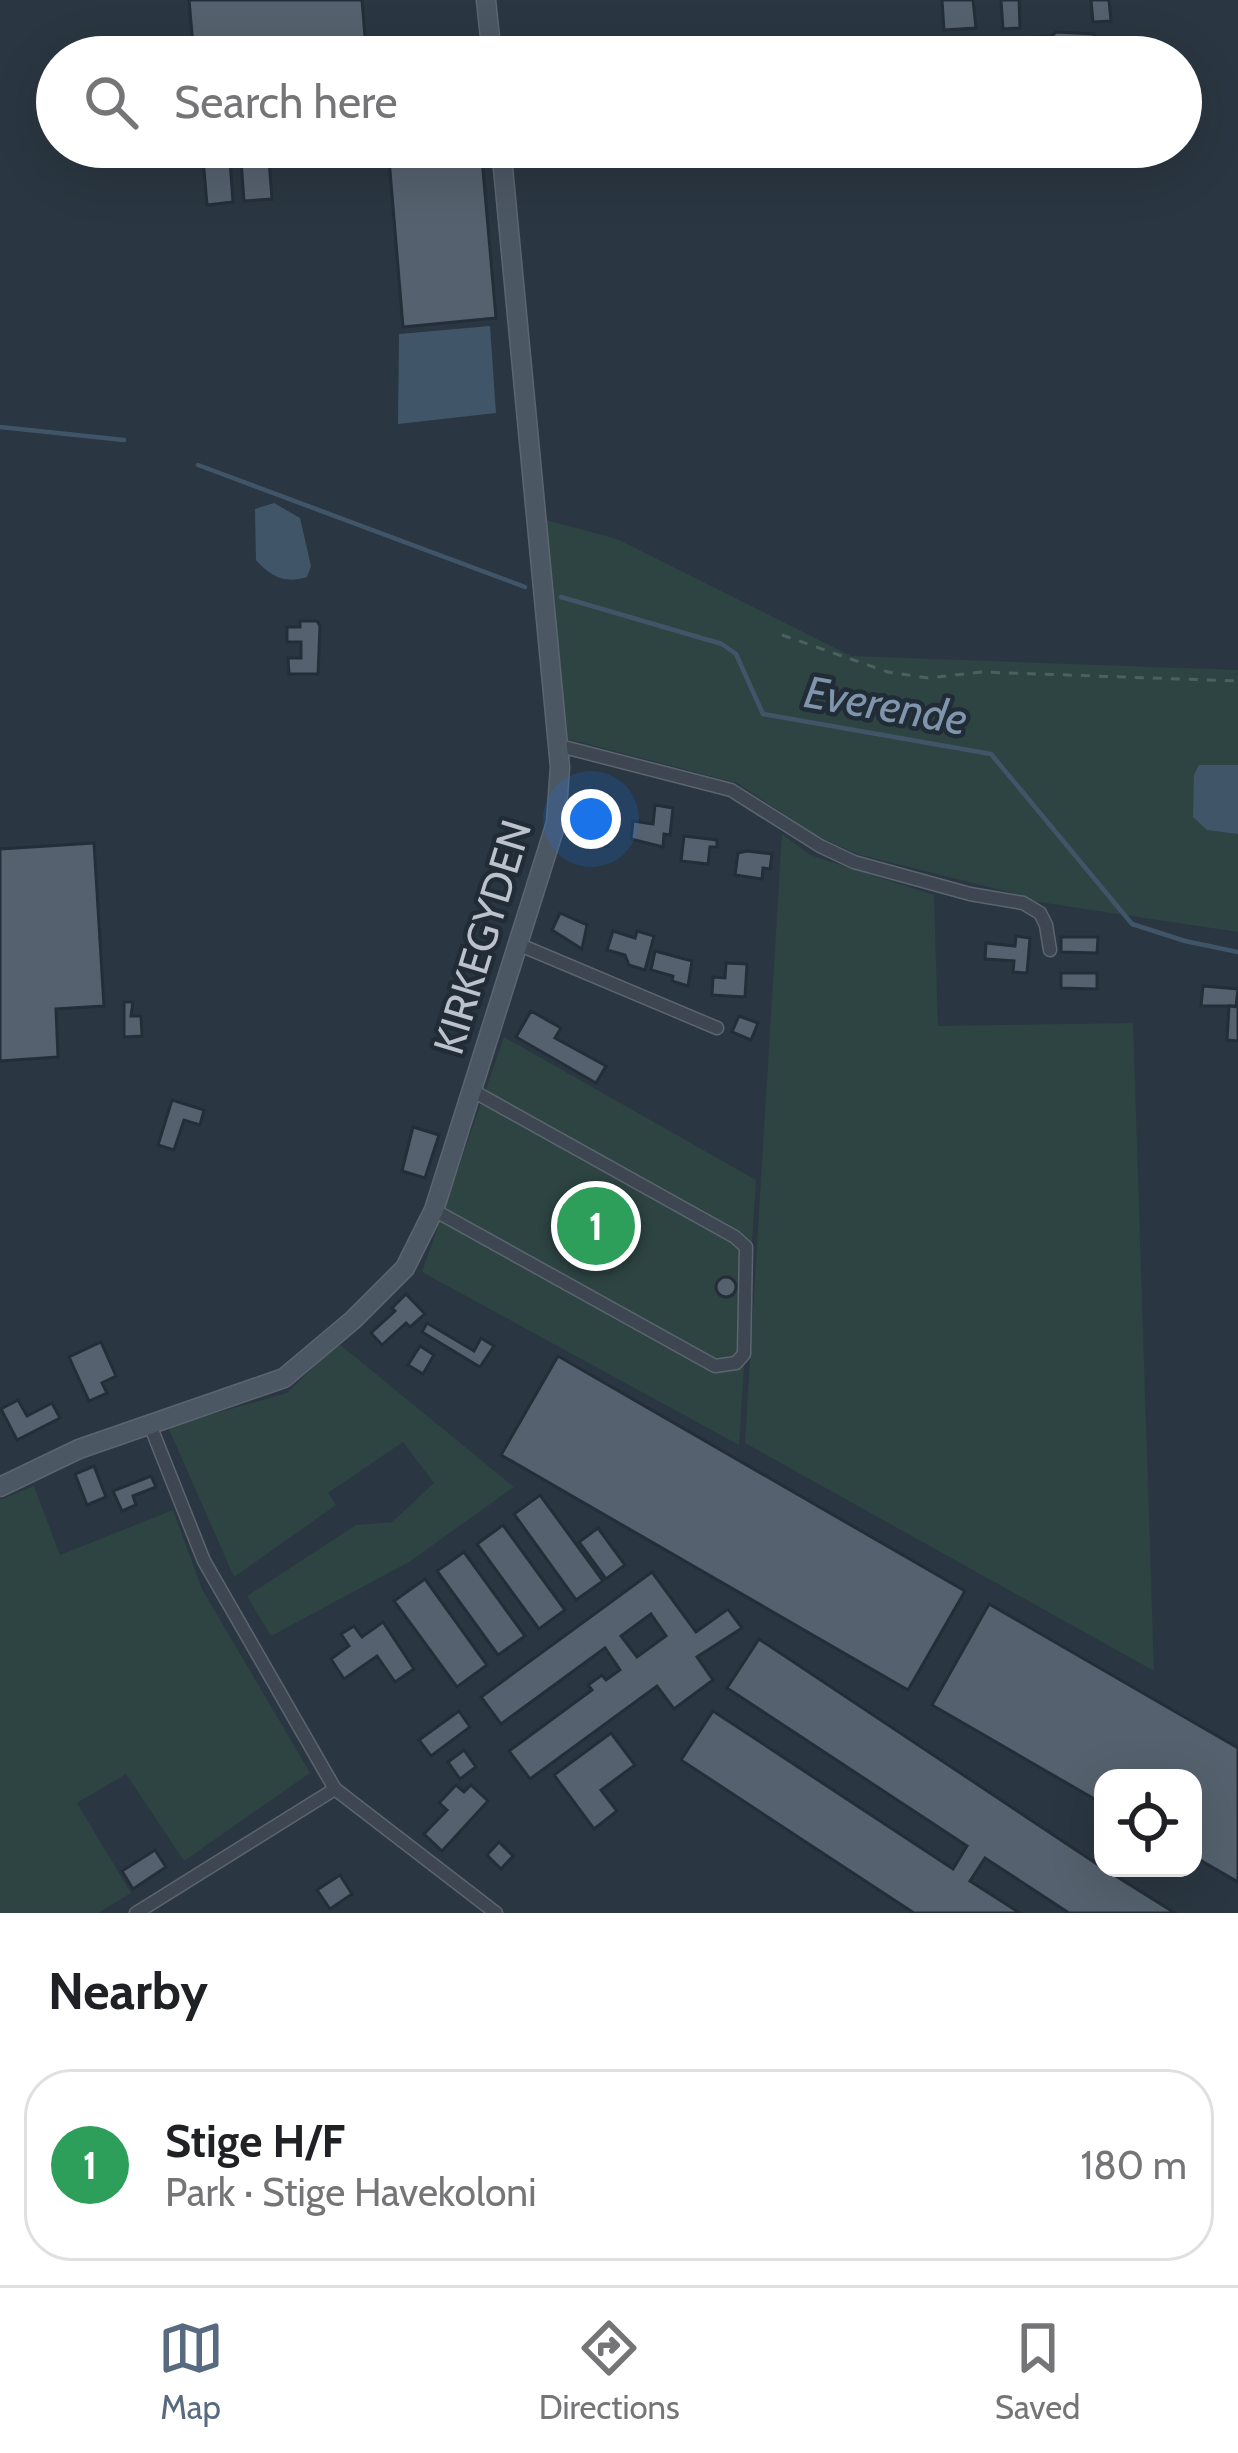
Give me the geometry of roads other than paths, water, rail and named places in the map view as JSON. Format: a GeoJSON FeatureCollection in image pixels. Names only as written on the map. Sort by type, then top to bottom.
{"type":"FeatureCollection","features":[{"type":"Feature","properties":{"kind":"street"},"geometry":{"type":"LineString","coordinates":[[486,0],[490,36]]}},
{"type":"Feature","properties":{"kind":"street","name":"KIRKEGYDEN"},"geometry":{"type":"LineString","coordinates":[[0,1487],[79,1449],[284,1378],[405,1268],[434,1210],[556,823],[560,746],[502,168]]}},
{"type":"Feature","properties":{"kind":"street"},"geometry":{"type":"LineString","coordinates":[[560,746],[731,790],[854,862],[970,894],[1023,903],[1040,913],[1050,950]]}},
{"type":"Feature","properties":{"kind":"street"},"geometry":{"type":"LineString","coordinates":[[520,945],[717,1028]]}},
{"type":"Feature","properties":{"kind":"street"},"geometry":{"type":"LineString","coordinates":[[434,1210],[716,1366],[736,1364],[744,1354],[746,1247],[473,1091]]}},
{"type":"Feature","properties":{"kind":"street"},"geometry":{"type":"LineString","coordinates":[[150,1424],[204,1561],[335,1789],[496,1913]]}},
{"type":"Feature","properties":{"kind":"street"},"geometry":{"type":"LineString","coordinates":[[136,1913],[335,1789]]}},
{"type":"Feature","properties":{"kind":"water"},"geometry":{"type":"Polygon","coordinates":[[[490,326],[496,413],[398,424],[399,334],[490,326]]]}},
{"type":"Feature","properties":{"kind":"water"},"geometry":{"type":"Polygon","coordinates":[[[274,503],[300,518],[311,566],[307,577],[279,578],[256,560],[255,509],[274,503]]]}},
{"type":"Feature","properties":{"kind":"water"},"geometry":{"type":"Polygon","coordinates":[[[1199,765],[1238,765],[1238,834],[1207,830],[1193,817],[1194,775],[1199,765]]]}},
{"type":"Feature","properties":{"kind":"waterway","name":"Everende"},"geometry":{"type":"LineString","coordinates":[[0,427],[124,440]]}},
{"type":"Feature","properties":{"kind":"waterway","name":"Everende"},"geometry":{"type":"LineString","coordinates":[[198,465],[525,587]]}},
{"type":"Feature","properties":{"kind":"waterway","name":"Everende"},"geometry":{"type":"LineString","coordinates":[[561,597],[722,644],[736,654],[763,714],[991,754],[1132,924],[1238,952]]}},
{"type":"Feature","properties":{"kind":"place","name":"Stige H/F"},"geometry":{"type":"Point","coordinates":[596,1226]}}]}
